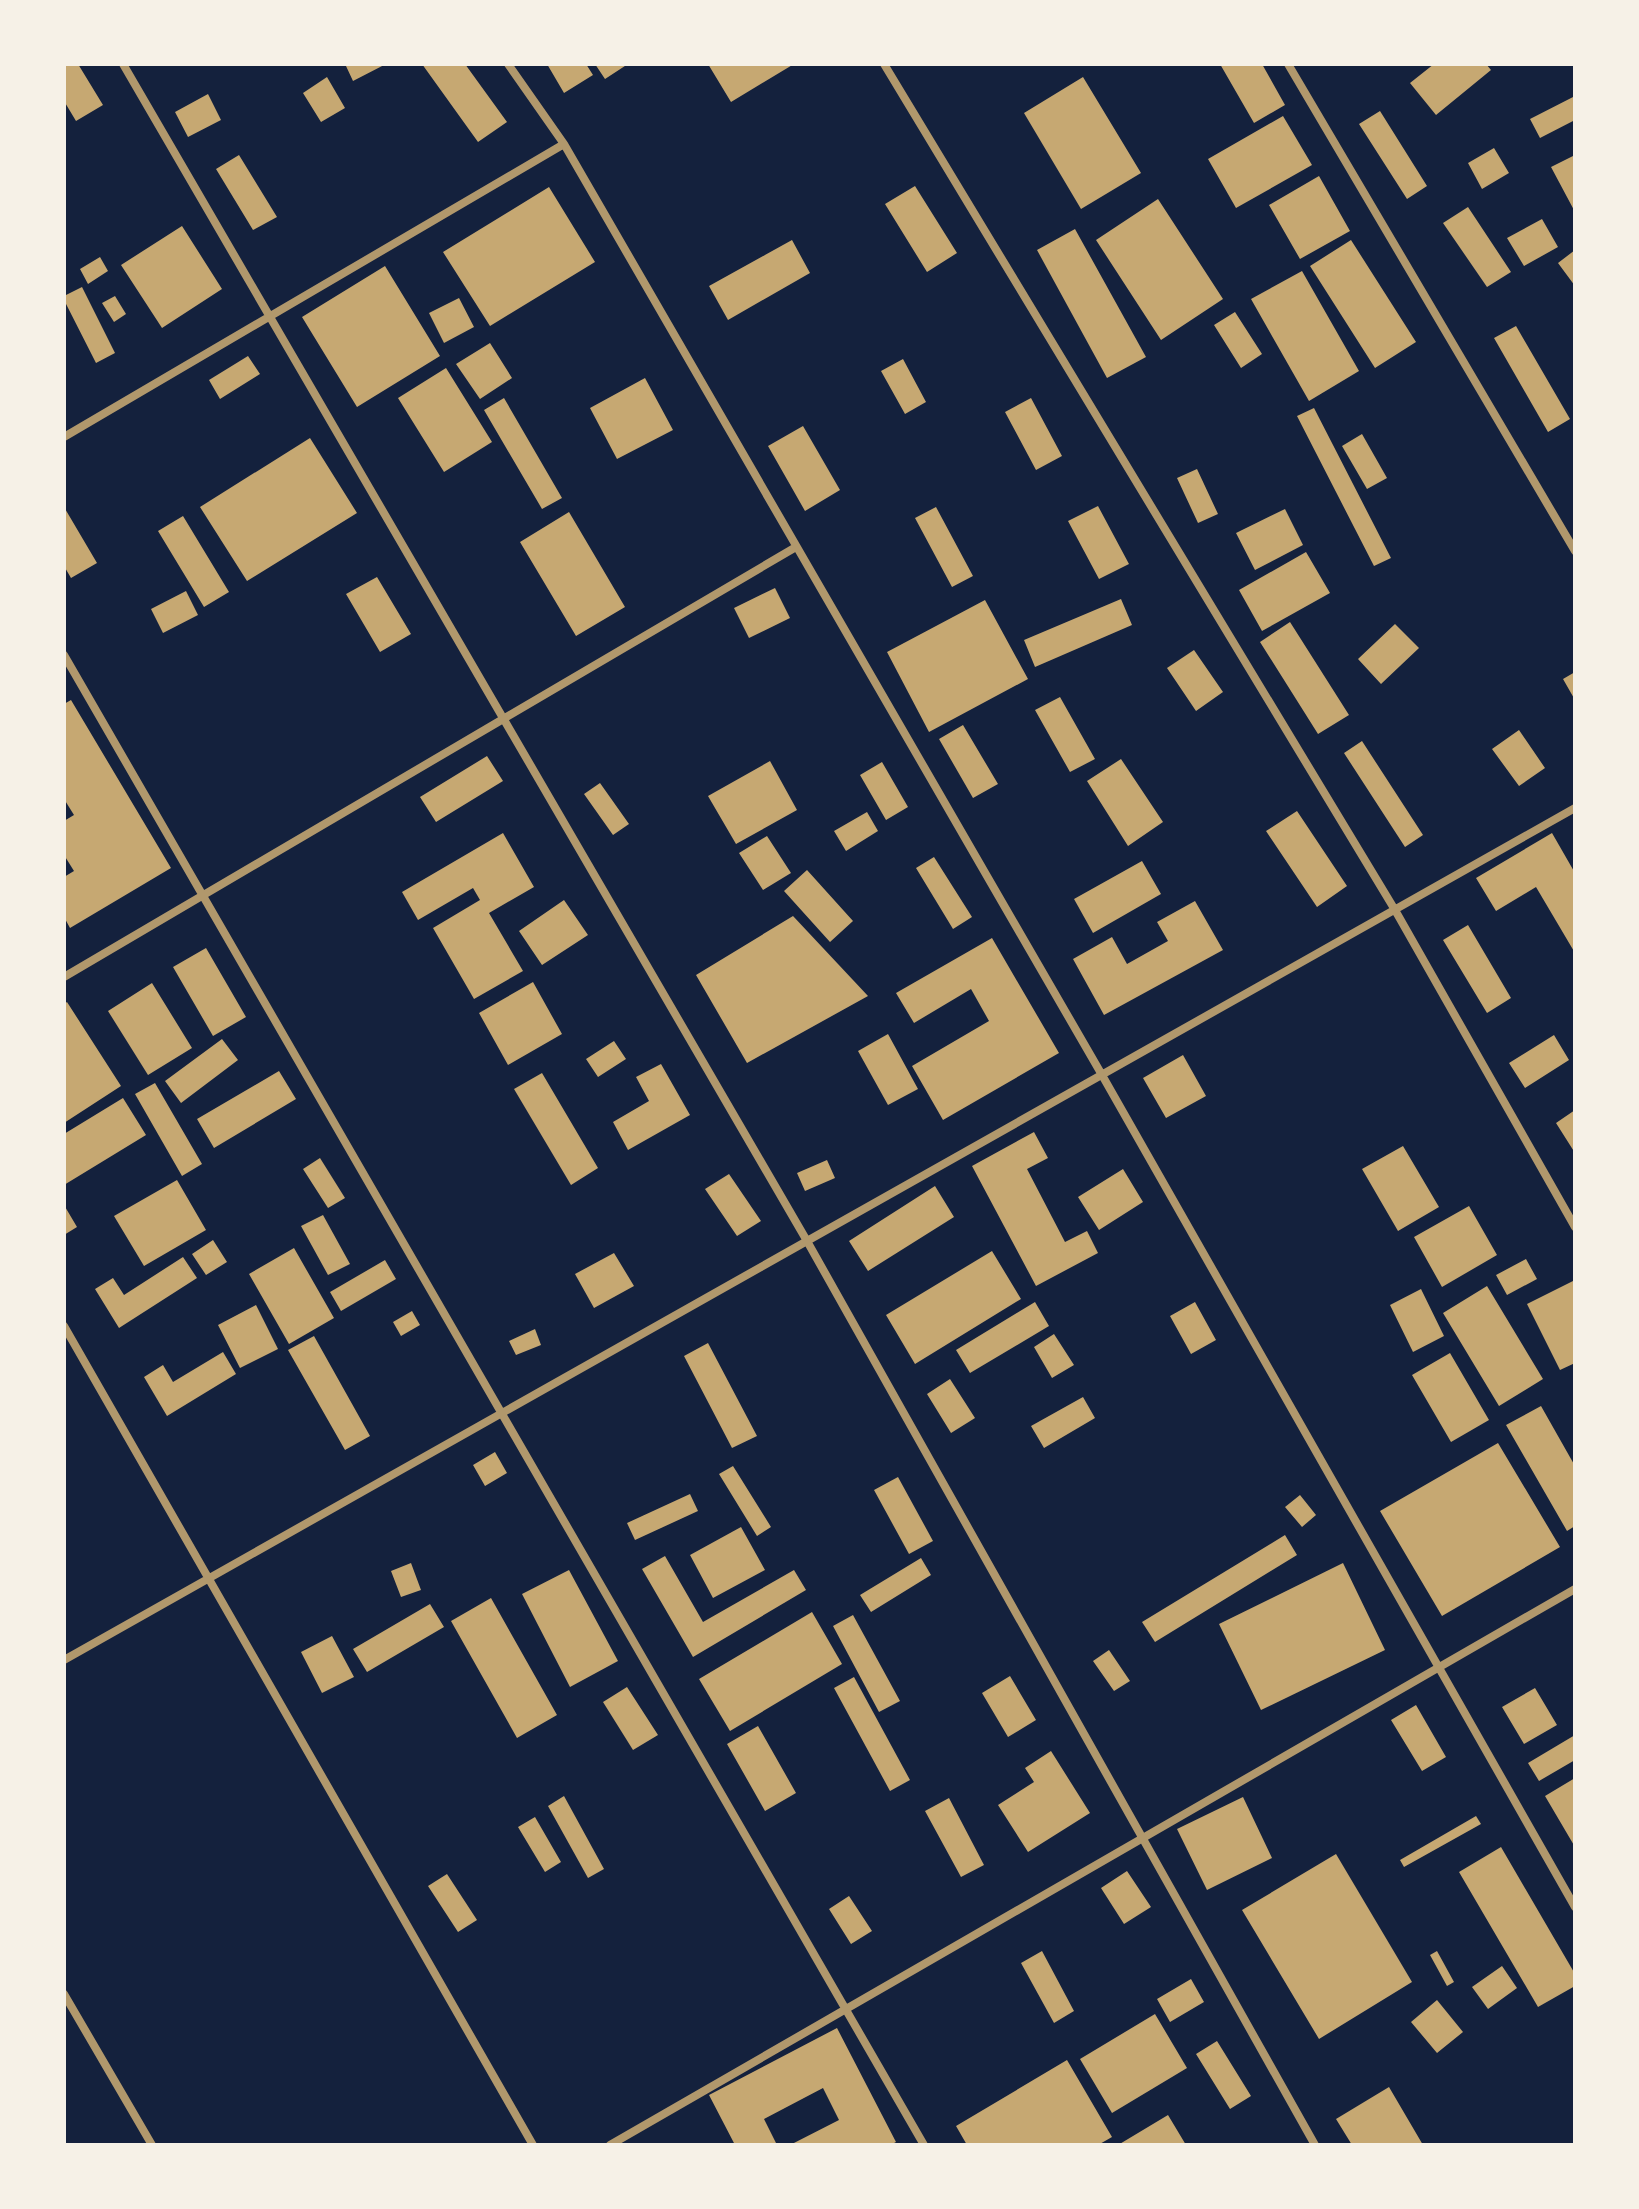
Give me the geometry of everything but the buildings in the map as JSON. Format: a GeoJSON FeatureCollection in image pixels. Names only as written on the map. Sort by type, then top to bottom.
{"type":"FeatureCollection","features":[{"type":"Feature","properties":{"kind":"street"},"geometry":{"type":"LineString","coordinates":[[123,64],[807,1241],[1315,2145]]}},
{"type":"Feature","properties":{"kind":"street"},"geometry":{"type":"LineString","coordinates":[[508,64],[564,144],[1102,1075],[1575,1907]]}},
{"type":"Feature","properties":{"kind":"street"},"geometry":{"type":"LineString","coordinates":[[884,64],[1395,910],[1575,1227]]}},
{"type":"Feature","properties":{"kind":"street"},"geometry":{"type":"LineString","coordinates":[[1288,64],[1575,551]]}},
{"type":"Feature","properties":{"kind":"street"},"geometry":{"type":"LineString","coordinates":[[64,437],[564,144]]}},
{"type":"Feature","properties":{"kind":"street"},"geometry":{"type":"LineString","coordinates":[[64,977],[796,547]]}},
{"type":"Feature","properties":{"kind":"street"},"geometry":{"type":"LineString","coordinates":[[64,655],[924,2145]]}},
{"type":"Feature","properties":{"kind":"street"},"geometry":{"type":"LineString","coordinates":[[64,1660],[1575,808]]}},
{"type":"Feature","properties":{"kind":"street"},"geometry":{"type":"LineString","coordinates":[[64,1326],[533,2145]]}},
{"type":"Feature","properties":{"kind":"street"},"geometry":{"type":"LineString","coordinates":[[610,2145],[1575,1589]]}},
{"type":"Feature","properties":{"kind":"street"},"geometry":{"type":"LineString","coordinates":[[64,1994],[152,2145]]}}]}
